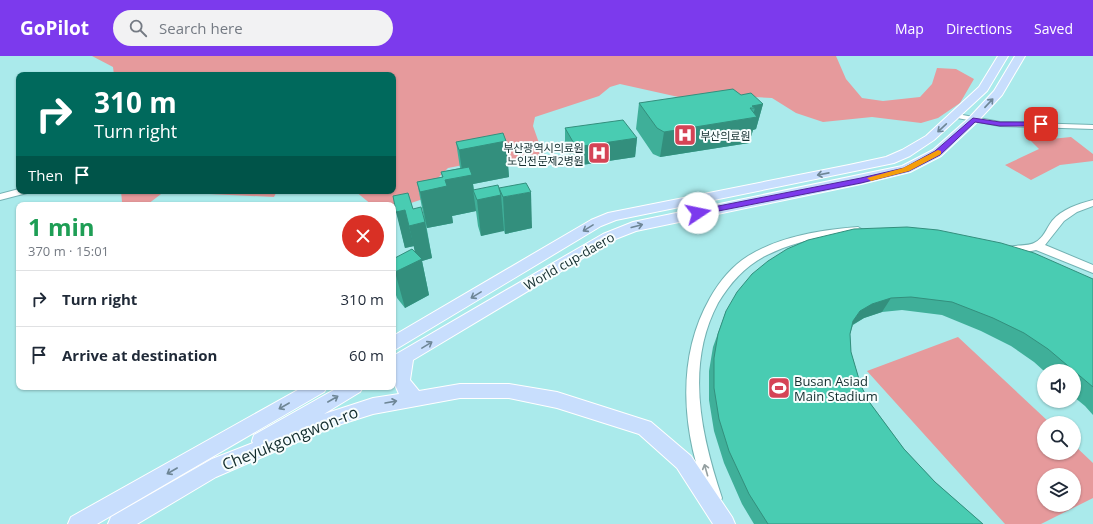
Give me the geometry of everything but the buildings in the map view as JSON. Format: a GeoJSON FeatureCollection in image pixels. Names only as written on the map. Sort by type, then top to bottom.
{"type":"FeatureCollection","features":[{"type":"Feature","properties":{"kind":"main road","name":"World cup-daero"},"geometry":{"type":"LineString","coordinates":[[396,342],[596,223],[613,216],[890,160],[920,146],[983,88],[1003,56]]}},
{"type":"Feature","properties":{"kind":"main road","name":"World cup-daero"},"geometry":{"type":"LineString","coordinates":[[400,360],[608,237],[633,227],[861,180],[906,169],[937,153],[973,120],[998,93],[1020,56]]}},
{"type":"Feature","properties":{"kind":"main road"},"geometry":{"type":"LineString","coordinates":[[400,360],[402,374],[401,383],[405,390],[415,398]]}},
{"type":"Feature","properties":{"kind":"main road"},"geometry":{"type":"LineString","coordinates":[[78,524],[313,390]]}},
{"type":"Feature","properties":{"kind":"main road"},"geometry":{"type":"LineString","coordinates":[[118,524],[349,390]]}},
{"type":"Feature","properties":{"kind":"main road","name":"Cheyukgongwon-ro"},"geometry":{"type":"LineString","coordinates":[[211,470],[328,420],[373,406],[460,391],[509,391],[557,400],[645,428],[684,462],[724,522]]}},
{"type":"Feature","properties":{"kind":"street"},"geometry":{"type":"LineString","coordinates":[[955,115],[973,120],[1000,124],[1041,124],[1093,127]]}},
{"type":"Feature","properties":{"kind":"street"},"geometry":{"type":"LineString","coordinates":[[0,197],[16,193]]}},
{"type":"Feature","properties":{"kind":"street"},"geometry":{"type":"LineString","coordinates":[[998,249],[1025,250],[1037,246],[1045,241],[1057,222],[1069,213],[1093,203]]}},
{"type":"Feature","properties":{"kind":"street"},"geometry":{"type":"LineString","coordinates":[[724,522],[703,460],[692,401],[693,359],[696,340],[703,320],[714,299],[735,272],[750,260],[764,252],[797,240],[831,233],[867,230]]}},
{"type":"Feature","properties":{"kind":"street"},"geometry":{"type":"LineString","coordinates":[[1037,246],[1093,269]]}},
{"type":"Feature","properties":{"kind":"shaded area"},"geometry":{"type":"Polygon","coordinates":[[[92,56],[836,56],[846,79],[862,98],[883,101],[920,97],[932,84],[937,68],[956,69],[974,79],[960,103],[938,118],[921,123],[872,117],[823,122],[796,113],[772,98],[733,96],[683,98],[620,84],[610,87],[599,96],[535,117],[533,126],[539,143],[540,162],[522,167],[504,157],[448,168],[429,187],[423,199],[396,208],[396,202],[368,202],[359,194],[396,194],[396,72],[114,72],[113,67],[92,56]]]}},
{"type":"Feature","properties":{"kind":"shaded area"},"geometry":{"type":"Polygon","coordinates":[[[1071,137],[1093,154],[1093,161],[1060,165],[1031,180],[1005,165],[1039,149],[1031,141],[1071,137]]]}},
{"type":"Feature","properties":{"kind":"shaded area"},"geometry":{"type":"Polygon","coordinates":[[[121,194],[161,194],[151,202],[122,202],[121,194]]]}},
{"type":"Feature","properties":{"kind":"shaded area"},"geometry":{"type":"Polygon","coordinates":[[[210,194],[276,194],[274,197],[210,194]]]}},
{"type":"Feature","properties":{"kind":"shaded area"},"geometry":{"type":"Polygon","coordinates":[[[958,337],[1043,416],[1037,416],[1037,460],[1081,460],[1081,452],[1093,463],[1093,498],[1081,504],[1081,468],[1037,468],[1037,512],[1065,512],[1041,524],[1005,524],[867,371],[958,337]]]}},
{"type":"Feature","properties":{"kind":"slow traffic"},"geometry":{"type":"LineString","coordinates":[[871,178],[906,169],[922,162],[938,152]]}},
{"type":"Feature","properties":{"kind":"place","name":"부산의료원"},"geometry":{"type":"Point","coordinates":[685,135]}},
{"type":"Feature","properties":{"kind":"place","name":"부산광역시의료원 노인전문제2병원"},"geometry":{"type":"Point","coordinates":[599,153]}},
{"type":"Feature","properties":{"kind":"place","name":"Busan Asiad Main Stadium"},"geometry":{"type":"Point","coordinates":[779,388]}},
{"type":"Feature","properties":{"kind":"route"},"geometry":{"type":"LineString","coordinates":[[698,213],[861,180],[906,169],[937,153],[973,120],[1000,124],[1041,124]]}}]}
